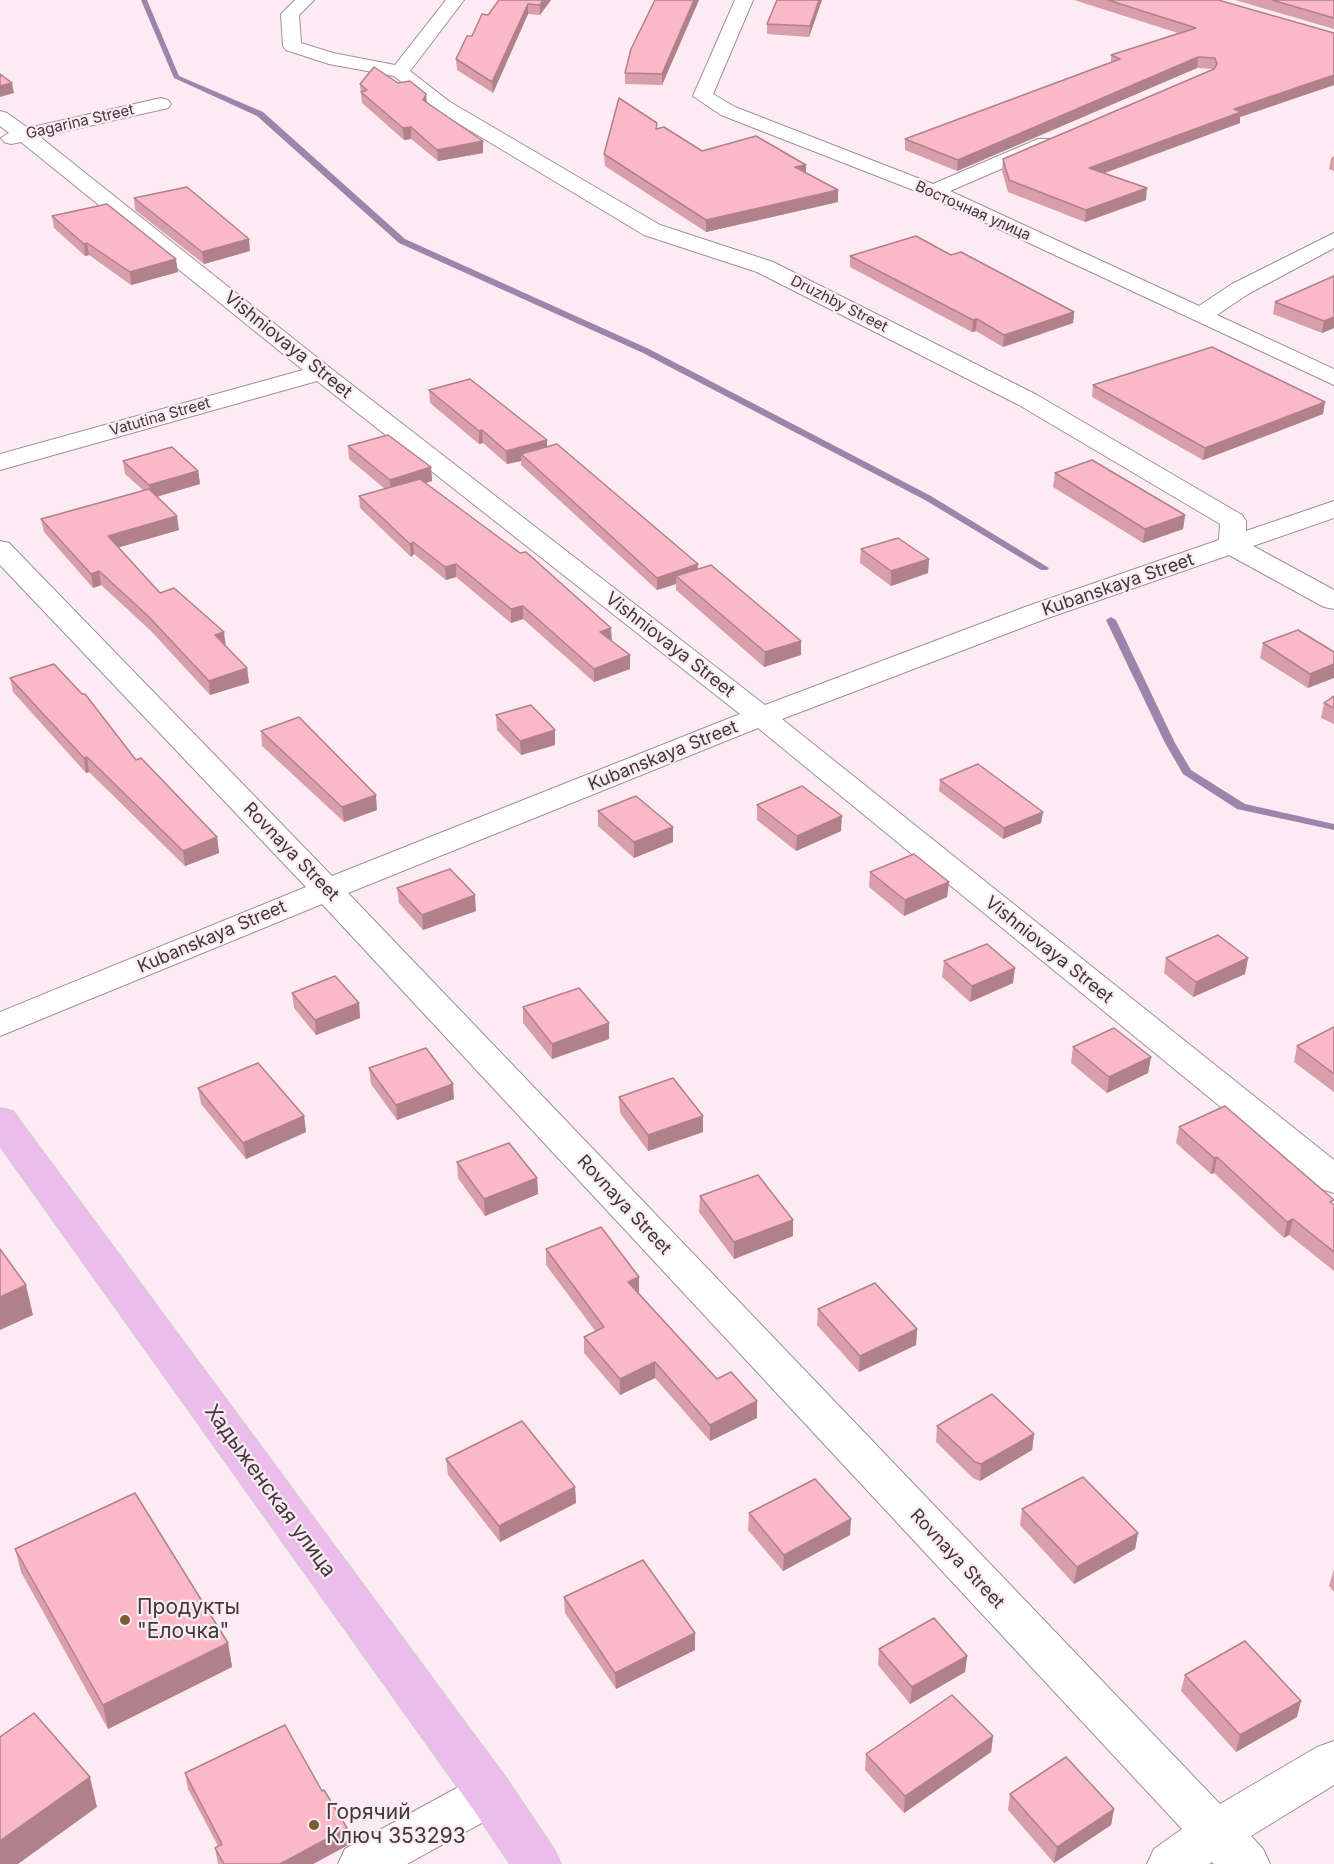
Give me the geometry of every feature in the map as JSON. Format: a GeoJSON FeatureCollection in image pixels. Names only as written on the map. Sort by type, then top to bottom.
{"type":"FeatureCollection","features":[{"type":"Feature","properties":{"kind":"main road","name":"Хадыженская улица"},"geometry":{"type":"LineString","coordinates":[[0,1120],[490,1794],[537,1864]]}},
{"type":"Feature","properties":{"kind":"street"},"geometry":{"type":"LineString","coordinates":[[305,0],[290,14],[292,46],[328,58],[400,72],[429,31],[455,0]]}},
{"type":"Feature","properties":{"kind":"street","name":"Восточная улица"},"geometry":{"type":"LineString","coordinates":[[744,0],[703,96],[729,111],[933,191],[1334,378]]}},
{"type":"Feature","properties":{"kind":"street","name":"Druzhby Street"},"geometry":{"type":"LineString","coordinates":[[400,72],[443,106],[652,230],[765,267],[1028,400],[1233,521],[1232,546]]}},
{"type":"Feature","properties":{"kind":"street","name":"Gagarina Street"},"geometry":{"type":"LineString","coordinates":[[12,138],[161,104]]}},
{"type":"Feature","properties":{"kind":"street","name":"Vishniovaya Street"},"geometry":{"type":"LineString","coordinates":[[0,117],[12,138],[321,372],[762,717],[1334,1180]]}},
{"type":"Feature","properties":{"kind":"street"},"geometry":{"type":"LineString","coordinates":[[933,191],[1064,135]]}},
{"type":"Feature","properties":{"kind":"street"},"geometry":{"type":"LineString","coordinates":[[1200,316],[1240,289],[1334,239]]}},
{"type":"Feature","properties":{"kind":"street","name":"Vatutina Street"},"geometry":{"type":"LineString","coordinates":[[0,462],[321,372]]}},
{"type":"Feature","properties":{"kind":"street","name":"Kubanskaya Street"},"geometry":{"type":"LineString","coordinates":[[0,1025],[326,889],[762,717],[1038,612],[1334,509]]}},
{"type":"Feature","properties":{"kind":"street"},"geometry":{"type":"LineString","coordinates":[[1232,546],[1334,601]]}},
{"type":"Feature","properties":{"kind":"street","name":"Rovnaya Street"},"geometry":{"type":"LineString","coordinates":[[0,549],[326,889],[1230,1848]]}},
{"type":"Feature","properties":{"kind":"street"},"geometry":{"type":"LineString","coordinates":[[1171,1864],[1230,1848],[1334,1761]]}},
{"type":"Feature","properties":{"kind":"street"},"geometry":{"type":"LineString","coordinates":[[362,1864],[490,1794]]}},
{"type":"Feature","properties":{"kind":"building"},"geometry":{"type":"Polygon","coordinates":[[[499,0],[543,0],[540,5],[528,4],[492,82],[456,59],[467,36],[472,36],[482,14],[488,15],[499,0]]]}},
{"type":"Feature","properties":{"kind":"building"},"geometry":{"type":"Polygon","coordinates":[[[655,0],[694,0],[662,74],[625,73],[631,49],[655,0]]]}},
{"type":"Feature","properties":{"kind":"building"},"geometry":{"type":"Polygon","coordinates":[[[777,0],[819,0],[810,26],[767,24],[777,0]]]}},
{"type":"Feature","properties":{"kind":"building"},"geometry":{"type":"Polygon","coordinates":[[[1108,0],[1218,0],[1334,33],[1334,75],[1234,109],[1241,112],[1089,168],[1147,188],[1086,210],[1009,180],[1003,159],[1214,69],[1217,64],[1215,58],[1198,57],[958,160],[905,139],[1120,59],[1111,55],[1196,28],[1108,0]]]}},
{"type":"Feature","properties":{"kind":"building"},"geometry":{"type":"Polygon","coordinates":[[[1272,0],[1334,0],[1334,18],[1272,0]]]}},
{"type":"Feature","properties":{"kind":"building"},"geometry":{"type":"Polygon","coordinates":[[[374,67],[398,83],[410,81],[426,94],[423,100],[483,141],[437,150],[411,127],[403,128],[361,92],[367,90],[360,84],[374,67]]]}},
{"type":"Feature","properties":{"kind":"building"},"geometry":{"type":"Polygon","coordinates":[[[0,74],[12,83],[0,86],[0,74]]]}},
{"type":"Feature","properties":{"kind":"building"},"geometry":{"type":"Polygon","coordinates":[[[619,98],[657,123],[656,129],[664,127],[702,151],[756,136],[806,165],[795,167],[838,190],[706,220],[604,154],[619,98]]]}},
{"type":"Feature","properties":{"kind":"building"},"geometry":{"type":"Polygon","coordinates":[[[187,187],[249,239],[202,252],[134,198],[187,187]]]}},
{"type":"Feature","properties":{"kind":"building"},"geometry":{"type":"Polygon","coordinates":[[[107,204],[176,259],[130,272],[87,243],[84,244],[52,216],[107,204]]]}},
{"type":"Feature","properties":{"kind":"building"},"geometry":{"type":"Polygon","coordinates":[[[916,236],[951,255],[961,252],[1074,312],[1004,335],[977,319],[973,320],[850,256],[916,236]]]}},
{"type":"Feature","properties":{"kind":"building"},"geometry":{"type":"Polygon","coordinates":[[[1334,276],[1334,317],[1324,321],[1275,302],[1334,276]]]}},
{"type":"Feature","properties":{"kind":"building"},"geometry":{"type":"Polygon","coordinates":[[[1212,347],[1325,402],[1205,448],[1093,385],[1212,347]]]}},
{"type":"Feature","properties":{"kind":"building"},"geometry":{"type":"Polygon","coordinates":[[[470,379],[547,440],[506,451],[429,390],[470,379]]]}},
{"type":"Feature","properties":{"kind":"building"},"geometry":{"type":"Polygon","coordinates":[[[388,435],[431,467],[390,480],[348,446],[388,435]]]}},
{"type":"Feature","properties":{"kind":"building"},"geometry":{"type":"Polygon","coordinates":[[[557,444],[698,564],[657,578],[521,454],[557,444]]]}},
{"type":"Feature","properties":{"kind":"building"},"geometry":{"type":"Polygon","coordinates":[[[172,447],[198,471],[149,485],[123,461],[172,447]]]}},
{"type":"Feature","properties":{"kind":"building"},"geometry":{"type":"Polygon","coordinates":[[[1092,460],[1185,515],[1145,529],[1055,473],[1092,460]]]}},
{"type":"Feature","properties":{"kind":"building"},"geometry":{"type":"Polygon","coordinates":[[[420,479],[520,553],[526,552],[611,628],[600,632],[630,655],[594,669],[523,606],[511,609],[456,564],[445,567],[413,542],[410,544],[359,496],[420,479]]]}},
{"type":"Feature","properties":{"kind":"building"},"geometry":{"type":"Polygon","coordinates":[[[149,489],[177,516],[108,536],[160,593],[174,588],[224,632],[215,635],[247,668],[209,681],[148,616],[99,571],[91,574],[41,519],[149,489]]]}},
{"type":"Feature","properties":{"kind":"building"},"geometry":{"type":"Polygon","coordinates":[[[898,538],[929,559],[891,571],[861,549],[898,538]]]}},
{"type":"Feature","properties":{"kind":"building"},"geometry":{"type":"Polygon","coordinates":[[[711,565],[801,641],[765,652],[676,576],[711,565]]]}},
{"type":"Feature","properties":{"kind":"building"},"geometry":{"type":"Polygon","coordinates":[[[1298,630],[1334,652],[1334,664],[1310,674],[1263,643],[1298,630]]]}},
{"type":"Feature","properties":{"kind":"building"},"geometry":{"type":"Polygon","coordinates":[[[54,664],[82,694],[85,694],[136,760],[141,758],[217,837],[183,851],[87,757],[84,758],[10,678],[54,664]]]}},
{"type":"Feature","properties":{"kind":"building"},"geometry":{"type":"Polygon","coordinates":[[[1334,696],[1334,708],[1324,703],[1334,696]]]}},
{"type":"Feature","properties":{"kind":"building"},"geometry":{"type":"Polygon","coordinates":[[[531,705],[555,730],[520,741],[496,715],[531,705]]]}},
{"type":"Feature","properties":{"kind":"building"},"geometry":{"type":"Polygon","coordinates":[[[299,717],[376,795],[342,807],[261,731],[299,717]]]}},
{"type":"Feature","properties":{"kind":"building"},"geometry":{"type":"Polygon","coordinates":[[[978,764],[1043,812],[1004,828],[940,780],[978,764]]]}},
{"type":"Feature","properties":{"kind":"building"},"geometry":{"type":"Polygon","coordinates":[[[802,786],[842,816],[797,836],[757,805],[802,786]]]}},
{"type":"Feature","properties":{"kind":"building"},"geometry":{"type":"Polygon","coordinates":[[[636,796],[673,827],[634,842],[598,811],[636,796]]]}},
{"type":"Feature","properties":{"kind":"building"},"geometry":{"type":"Polygon","coordinates":[[[914,854],[949,882],[905,900],[870,872],[914,854]]]}},
{"type":"Feature","properties":{"kind":"building"},"geometry":{"type":"Polygon","coordinates":[[[450,869],[475,895],[422,915],[397,888],[450,869]]]}},
{"type":"Feature","properties":{"kind":"building"},"geometry":{"type":"Polygon","coordinates":[[[1218,935],[1248,958],[1196,982],[1166,958],[1218,935]]]}},
{"type":"Feature","properties":{"kind":"building"},"geometry":{"type":"Polygon","coordinates":[[[987,944],[1015,968],[972,986],[944,961],[987,944]]]}},
{"type":"Feature","properties":{"kind":"building"},"geometry":{"type":"Polygon","coordinates":[[[335,976],[359,1003],[315,1020],[292,993],[335,976]]]}},
{"type":"Feature","properties":{"kind":"building"},"geometry":{"type":"Polygon","coordinates":[[[579,988],[609,1023],[552,1044],[523,1007],[579,988]]]}},
{"type":"Feature","properties":{"kind":"building"},"geometry":{"type":"Polygon","coordinates":[[[1334,1027],[1334,1074],[1297,1046],[1334,1027]]]}},
{"type":"Feature","properties":{"kind":"building"},"geometry":{"type":"Polygon","coordinates":[[[1114,1028],[1151,1057],[1109,1077],[1073,1047],[1114,1028]]]}},
{"type":"Feature","properties":{"kind":"building"},"geometry":{"type":"Polygon","coordinates":[[[426,1048],[453,1084],[396,1105],[369,1068],[426,1048]]]}},
{"type":"Feature","properties":{"kind":"building"},"geometry":{"type":"Polygon","coordinates":[[[258,1063],[304,1116],[243,1143],[198,1088],[258,1063]]]}},
{"type":"Feature","properties":{"kind":"building"},"geometry":{"type":"Polygon","coordinates":[[[673,1078],[703,1116],[648,1135],[619,1097],[673,1078]]]}},
{"type":"Feature","properties":{"kind":"building"},"geometry":{"type":"Polygon","coordinates":[[[1225,1106],[1334,1200],[1330,1202],[1334,1205],[1334,1252],[1293,1219],[1287,1222],[1217,1157],[1214,1158],[1179,1127],[1225,1106]]]}},
{"type":"Feature","properties":{"kind":"building"},"geometry":{"type":"Polygon","coordinates":[[[509,1143],[537,1178],[484,1199],[457,1162],[509,1143]]]}},
{"type":"Feature","properties":{"kind":"building"},"geometry":{"type":"Polygon","coordinates":[[[758,1175],[793,1220],[734,1242],[700,1196],[758,1175]]]}},
{"type":"Feature","properties":{"kind":"building"},"geometry":{"type":"Polygon","coordinates":[[[601,1227],[639,1277],[628,1282],[717,1379],[731,1372],[757,1401],[710,1425],[655,1362],[620,1379],[584,1337],[604,1327],[546,1249],[601,1227]]]}},
{"type":"Feature","properties":{"kind":"building"},"geometry":{"type":"Polygon","coordinates":[[[0,1249],[26,1285],[0,1297],[0,1249]]]}},
{"type":"Feature","properties":{"kind":"building"},"geometry":{"type":"Polygon","coordinates":[[[875,1283],[917,1329],[860,1356],[818,1309],[875,1283]]]}},
{"type":"Feature","properties":{"kind":"building"},"geometry":{"type":"Polygon","coordinates":[[[992,1394],[1034,1434],[981,1464],[975,1462],[937,1426],[992,1394]]]}},
{"type":"Feature","properties":{"kind":"building"},"geometry":{"type":"Polygon","coordinates":[[[522,1421],[575,1487],[499,1526],[446,1459],[522,1421]]]}},
{"type":"Feature","properties":{"kind":"building"},"geometry":{"type":"Polygon","coordinates":[[[1083,1477],[1138,1533],[1077,1567],[1022,1509],[1083,1477]]]}},
{"type":"Feature","properties":{"kind":"building"},"geometry":{"type":"Polygon","coordinates":[[[815,1479],[851,1519],[784,1555],[749,1513],[815,1479]]]}},
{"type":"Feature","properties":{"kind":"building","name":"Продукты \"Елочка\""},"geometry":{"type":"Polygon","coordinates":[[[135,1493],[228,1643],[103,1705],[15,1549],[135,1493]]]}},
{"type":"Feature","properties":{"kind":"building"},"geometry":{"type":"Polygon","coordinates":[[[643,1560],[695,1633],[615,1673],[564,1597],[643,1560]]]}},
{"type":"Feature","properties":{"kind":"building"},"geometry":{"type":"Polygon","coordinates":[[[934,1618],[967,1656],[912,1687],[879,1649],[934,1618]]]}},
{"type":"Feature","properties":{"kind":"building"},"geometry":{"type":"Polygon","coordinates":[[[1245,1641],[1301,1701],[1240,1735],[1185,1675],[1245,1641]]]}},
{"type":"Feature","properties":{"kind":"building"},"geometry":{"type":"Polygon","coordinates":[[[952,1695],[993,1736],[905,1796],[866,1754],[952,1695]]]}},
{"type":"Feature","properties":{"kind":"building"},"geometry":{"type":"Polygon","coordinates":[[[34,1713],[90,1777],[0,1841],[0,1737],[34,1713]]]}},
{"type":"Feature","properties":{"kind":"building"},"geometry":{"type":"Polygon","coordinates":[[[285,1725],[322,1791],[324,1790],[347,1828],[280,1864],[224,1864],[215,1848],[222,1844],[185,1773],[285,1725]]]}},
{"type":"Feature","properties":{"kind":"building"},"geometry":{"type":"Polygon","coordinates":[[[1066,1757],[1114,1809],[1057,1847],[1010,1794],[1066,1757]]]}},
{"type":"Feature","properties":{"kind":"waterway"},"geometry":{"type":"LineString","coordinates":[[144,0],[176,77],[260,114],[402,241],[646,351],[928,498],[1044,568]]}},
{"type":"Feature","properties":{"kind":"waterway"},"geometry":{"type":"LineString","coordinates":[[1111,620],[1170,743],[1187,772],[1241,807],[1334,827]]}},
{"type":"Feature","properties":{"kind":"place","name":"Продукты \"Елочка\""},"geometry":{"type":"Point","coordinates":[125,1620]}},
{"type":"Feature","properties":{"kind":"place","name":"Горячий Ключ 353293"},"geometry":{"type":"Point","coordinates":[314,1825]}}]}
